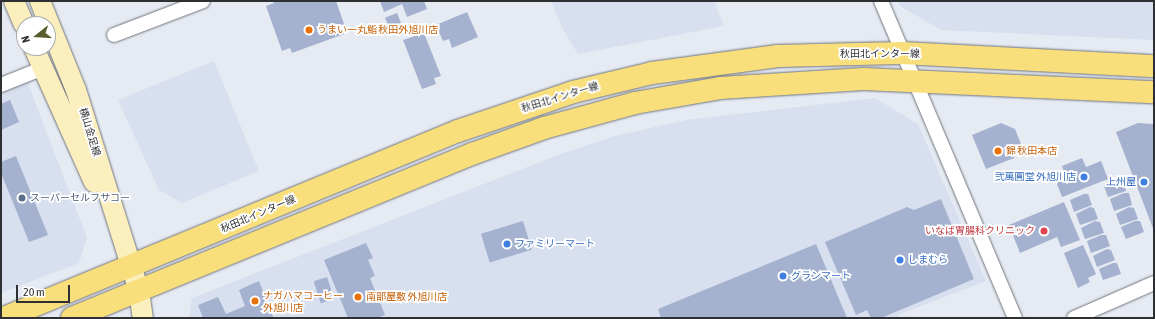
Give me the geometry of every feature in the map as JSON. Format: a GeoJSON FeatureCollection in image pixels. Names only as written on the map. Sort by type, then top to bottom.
{"type":"FeatureCollection","features":[{"type":"Feature","properties":{"kind":"main road","name":"秋田北インター線"},"geometry":{"type":"LineString","coordinates":[[4,318],[458,132],[573,92],[652,73],[728,61],[805,55],[903,53],[1154,66]]}},
{"type":"Feature","properties":{"kind":"main road"},"geometry":{"type":"LineString","coordinates":[[72,318],[459,159],[594,113],[673,96],[750,85],[857,79],[916,80],[1154,92]]}},
{"type":"Feature","properties":{"kind":"street"},"geometry":{"type":"LineString","coordinates":[[14,1],[21,16]]}},
{"type":"Feature","properties":{"kind":"street","name":"横山金足線"},"geometry":{"type":"LineString","coordinates":[[40,1],[76,90],[132,266],[139,291],[143,318]]}},
{"type":"Feature","properties":{"kind":"street"},"geometry":{"type":"LineString","coordinates":[[114,34],[203,1]]}},
{"type":"Feature","properties":{"kind":"street"},"geometry":{"type":"LineString","coordinates":[[881,1],[916,80],[1015,318]]}},
{"type":"Feature","properties":{"kind":"street","name":"横山金足線"},"geometry":{"type":"LineString","coordinates":[[37,56],[132,266]]}},
{"type":"Feature","properties":{"kind":"street"},"geometry":{"type":"LineString","coordinates":[[1,85],[42,68]]}},
{"type":"Feature","properties":{"kind":"street"},"geometry":{"type":"LineString","coordinates":[[1074,318],[1154,283]]}},
{"type":"Feature","properties":{"kind":"shaded area"},"geometry":{"type":"Polygon","coordinates":[[[551,1],[714,1],[724,26],[578,54],[562,28],[551,1]]]}},
{"type":"Feature","properties":{"kind":"shaded area"},"geometry":{"type":"Polygon","coordinates":[[[898,1],[1154,1],[1154,40],[941,30],[900,6],[898,1]]]}},
{"type":"Feature","properties":{"kind":"shaded area"},"geometry":{"type":"Polygon","coordinates":[[[214,61],[259,171],[182,203],[159,190],[118,100],[214,61]]]}},
{"type":"Feature","properties":{"kind":"shaded area"},"geometry":{"type":"Polygon","coordinates":[[[27,81],[87,238],[79,263],[1,293],[1,92],[27,81]]]}},
{"type":"Feature","properties":{"kind":"shaded area"},"geometry":{"type":"Polygon","coordinates":[[[875,98],[918,124],[986,281],[898,315],[899,318],[189,318],[192,298],[558,155],[615,136],[686,120],[875,98]]]}},
{"type":"Feature","properties":{"kind":"building","name":"うまい一丸鮨 秋田外旭川店"},"geometry":{"type":"Polygon","coordinates":[[[273,1],[336,1],[344,24],[341,26],[344,34],[292,53],[290,48],[282,51],[266,6],[274,3],[273,1]]]}},
{"type":"Feature","properties":{"kind":"building"},"geometry":{"type":"Polygon","coordinates":[[[380,1],[424,1],[427,9],[407,17],[402,4],[384,12],[380,1]]]}},
{"type":"Feature","properties":{"kind":"building"},"geometry":{"type":"Polygon","coordinates":[[[467,12],[478,37],[452,48],[449,39],[443,41],[436,25],[467,12]]]}},
{"type":"Feature","properties":{"kind":"building"},"geometry":{"type":"Polygon","coordinates":[[[397,13],[404,30],[392,35],[385,18],[397,13]]]}},
{"type":"Feature","properties":{"kind":"building"},"geometry":{"type":"Polygon","coordinates":[[[424,33],[441,76],[434,78],[436,84],[422,89],[403,40],[424,33]]]}},
{"type":"Feature","properties":{"kind":"building"},"geometry":{"type":"Polygon","coordinates":[[[10,100],[19,122],[1,130],[1,104],[10,100]]]}},
{"type":"Feature","properties":{"kind":"building","name":"錦 秋田本店"},"geometry":{"type":"Polygon","coordinates":[[[1001,123],[1015,129],[1021,144],[1014,158],[986,169],[972,135],[1001,123]]]}},
{"type":"Feature","properties":{"kind":"building","name":"上州屋"},"geometry":{"type":"Polygon","coordinates":[[[1138,123],[1154,124],[1154,231],[1116,132],[1138,123]]]}},
{"type":"Feature","properties":{"kind":"building"},"geometry":{"type":"Polygon","coordinates":[[[16,156],[48,235],[29,242],[1,173],[1,162],[16,156]]]}},
{"type":"Feature","properties":{"kind":"building","name":"弐萬圓堂 外旭川店"},"geometry":{"type":"Polygon","coordinates":[[[1082,158],[1086,167],[1101,161],[1108,179],[1062,197],[1055,179],[1065,175],[1062,166],[1082,158]]]}},
{"type":"Feature","properties":{"kind":"building"},"geometry":{"type":"Polygon","coordinates":[[[1118,180],[1123,180],[1126,191],[1108,197],[1104,186],[1118,180]]]}},
{"type":"Feature","properties":{"kind":"building"},"geometry":{"type":"Polygon","coordinates":[[[1124,193],[1129,193],[1132,205],[1114,211],[1110,199],[1124,193]]]}},
{"type":"Feature","properties":{"kind":"building"},"geometry":{"type":"Polygon","coordinates":[[[1084,194],[1088,194],[1092,205],[1074,212],[1070,200],[1084,194]]]}},
{"type":"Feature","properties":{"kind":"building","name":"しまむら"},"geometry":{"type":"Polygon","coordinates":[[[941,199],[974,279],[881,318],[871,318],[867,310],[856,315],[825,242],[907,207],[914,210],[941,199]]]}},
{"type":"Feature","properties":{"kind":"building","name":"いなば胃腸科クリニック"},"geometry":{"type":"Polygon","coordinates":[[[1064,202],[1080,240],[1061,247],[1057,237],[1020,253],[1009,225],[1064,202]]]}},
{"type":"Feature","properties":{"kind":"building"},"geometry":{"type":"Polygon","coordinates":[[[1090,207],[1094,208],[1098,219],[1080,225],[1076,214],[1090,207]]]}},
{"type":"Feature","properties":{"kind":"building"},"geometry":{"type":"Polygon","coordinates":[[[1129,207],[1134,208],[1138,219],[1120,225],[1116,214],[1129,207]]]}},
{"type":"Feature","properties":{"kind":"building","name":"ファミリーマート"},"geometry":{"type":"Polygon","coordinates":[[[523,221],[532,250],[490,263],[481,234],[523,221]]]}},
{"type":"Feature","properties":{"kind":"building"},"geometry":{"type":"Polygon","coordinates":[[[1095,221],[1100,222],[1104,233],[1085,239],[1081,228],[1095,221]]]}},
{"type":"Feature","properties":{"kind":"building"},"geometry":{"type":"Polygon","coordinates":[[[1135,221],[1140,221],[1144,232],[1126,239],[1121,227],[1135,221]]]}},
{"type":"Feature","properties":{"kind":"building"},"geometry":{"type":"Polygon","coordinates":[[[1101,235],[1106,235],[1110,246],[1091,253],[1087,241],[1101,235]]]}},
{"type":"Feature","properties":{"kind":"building","name":"南部屋敷 外旭川店"},"geometry":{"type":"Polygon","coordinates":[[[366,243],[373,258],[368,260],[375,276],[370,278],[385,315],[377,318],[348,318],[324,260],[366,243]]]}},
{"type":"Feature","properties":{"kind":"building","name":"グランマート"},"geometry":{"type":"Polygon","coordinates":[[[816,244],[847,318],[661,318],[658,309],[816,244]]]}},
{"type":"Feature","properties":{"kind":"building"},"geometry":{"type":"Polygon","coordinates":[[[1083,245],[1096,274],[1088,278],[1090,282],[1078,288],[1064,253],[1083,245]]]}},
{"type":"Feature","properties":{"kind":"building"},"geometry":{"type":"Polygon","coordinates":[[[1107,249],[1111,250],[1115,260],[1097,267],[1093,256],[1107,249]]]}},
{"type":"Feature","properties":{"kind":"building"},"geometry":{"type":"Polygon","coordinates":[[[1113,263],[1117,263],[1121,274],[1103,280],[1099,269],[1113,263]]]}},
{"type":"Feature","properties":{"kind":"building"},"geometry":{"type":"Polygon","coordinates":[[[327,277],[334,299],[321,303],[314,281],[327,277]]]}},
{"type":"Feature","properties":{"kind":"building","name":"ナガハマコーヒー 外旭川店"},"geometry":{"type":"Polygon","coordinates":[[[259,281],[273,317],[203,318],[198,305],[218,297],[226,314],[245,306],[239,290],[259,281]]]}},
{"type":"Feature","properties":{"kind":"place","name":"うまい一丸鮨 秋田外旭川店"},"geometry":{"type":"Point","coordinates":[309,30]}},
{"type":"Feature","properties":{"kind":"place","name":"錦 秋田本店"},"geometry":{"type":"Point","coordinates":[998,151]}},
{"type":"Feature","properties":{"kind":"place","name":"弐萬圓堂 外旭川店"},"geometry":{"type":"Point","coordinates":[1084,177]}},
{"type":"Feature","properties":{"kind":"place","name":"上州屋"},"geometry":{"type":"Point","coordinates":[1144,182]}},
{"type":"Feature","properties":{"kind":"place","name":"スーパーセルフサコー"},"geometry":{"type":"Point","coordinates":[22,198]}},
{"type":"Feature","properties":{"kind":"place","name":"いなば胃腸科クリニック"},"geometry":{"type":"Point","coordinates":[1044,231]}},
{"type":"Feature","properties":{"kind":"place","name":"ファミリーマート"},"geometry":{"type":"Point","coordinates":[507,244]}},
{"type":"Feature","properties":{"kind":"place","name":"しまむら"},"geometry":{"type":"Point","coordinates":[900,260]}},
{"type":"Feature","properties":{"kind":"place","name":"グランマート"},"geometry":{"type":"Point","coordinates":[783,276]}},
{"type":"Feature","properties":{"kind":"place","name":"南部屋敷 外旭川店"},"geometry":{"type":"Point","coordinates":[358,297]}},
{"type":"Feature","properties":{"kind":"place","name":"ナガハマコーヒー 外旭川店"},"geometry":{"type":"Point","coordinates":[255,301]}}]}
